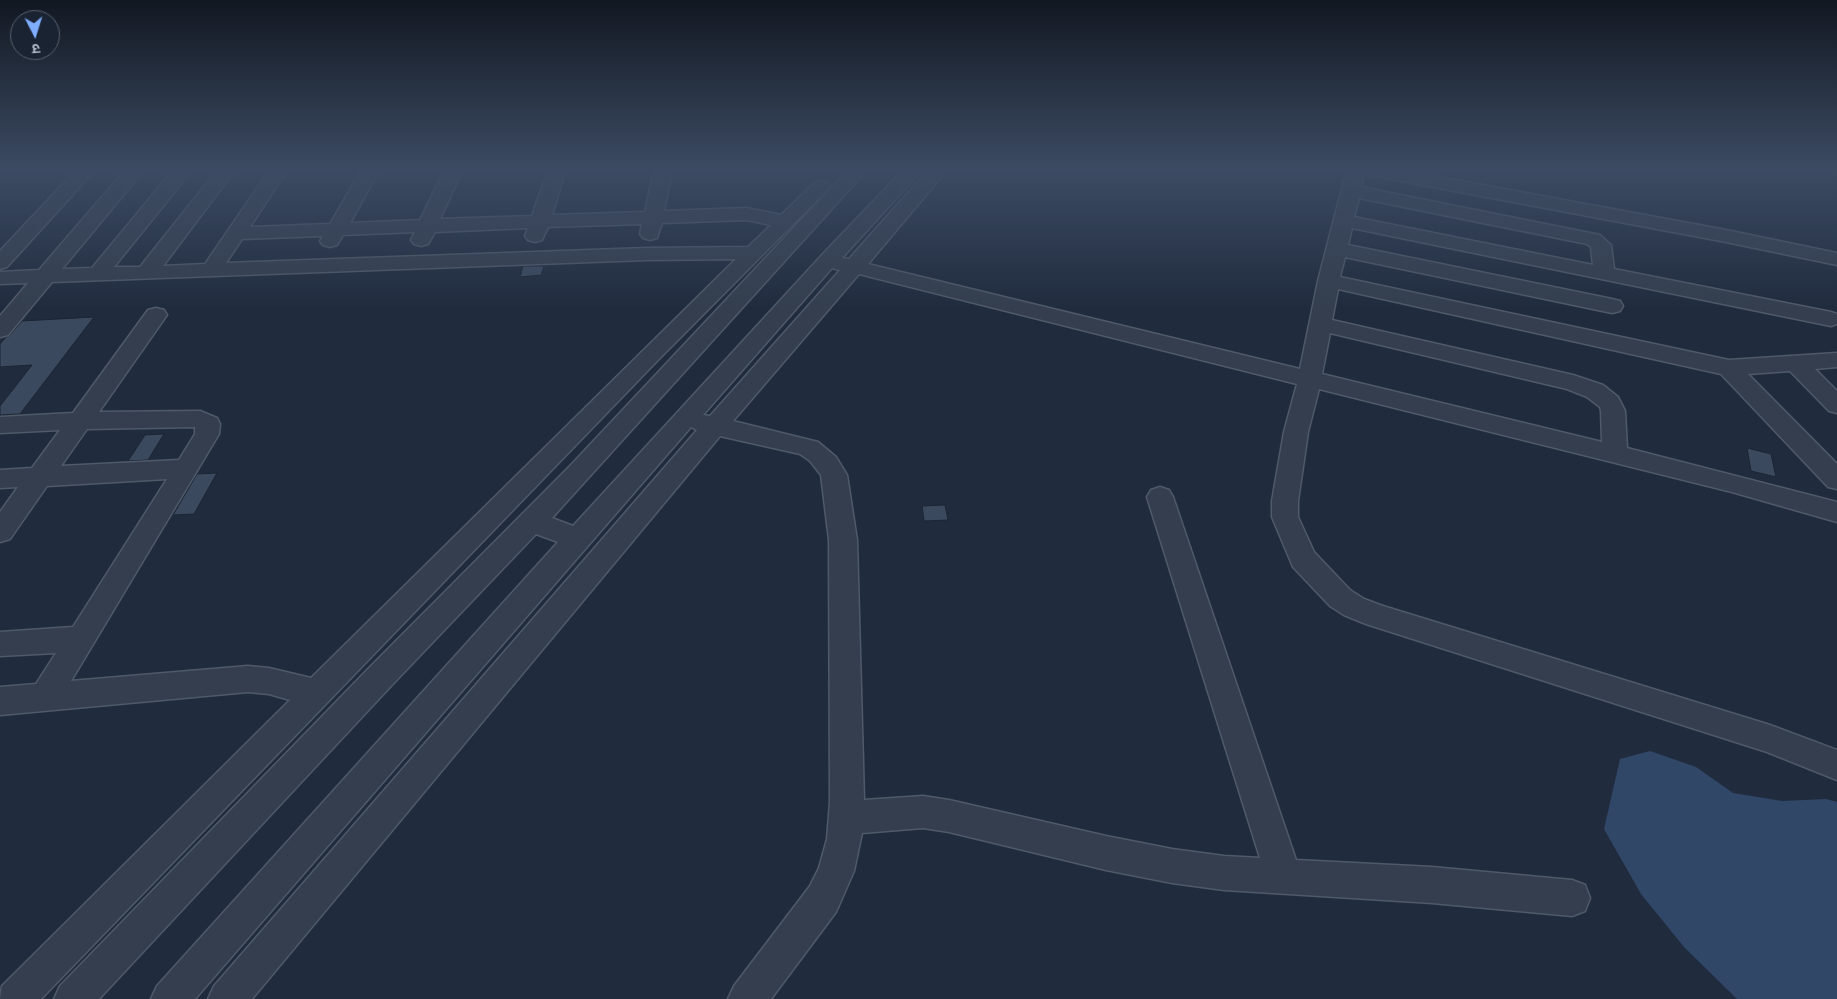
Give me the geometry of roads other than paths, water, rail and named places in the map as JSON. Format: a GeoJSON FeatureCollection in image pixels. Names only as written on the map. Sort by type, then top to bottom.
{"type":"FeatureCollection","features":[{"type":"Feature","properties":{"kind":"street"},"geometry":{"type":"LineString","coordinates":[[0,263],[44,216]]}},
{"type":"Feature","properties":{"kind":"street"},"geometry":{"type":"LineString","coordinates":[[0,330],[96,216]]}},
{"type":"Feature","properties":{"kind":"street"},"geometry":{"type":"LineString","coordinates":[[98,274],[146,216]]}},
{"type":"Feature","properties":{"kind":"street"},"geometry":{"type":"LineString","coordinates":[[147,272],[191,216]]}},
{"type":"Feature","properties":{"kind":"street"},"geometry":{"type":"LineString","coordinates":[[211,270],[247,216]]}},
{"type":"Feature","properties":{"kind":"street"},"geometry":{"type":"LineString","coordinates":[[317,266],[345,216]]}},
{"type":"Feature","properties":{"kind":"street"},"geometry":{"type":"LineString","coordinates":[[411,263],[432,216]]}},
{"type":"Feature","properties":{"kind":"street"},"geometry":{"type":"LineString","coordinates":[[527,258],[542,216]]}},
{"type":"Feature","properties":{"kind":"street"},"geometry":{"type":"LineString","coordinates":[[236,232],[696,216]]}},
{"type":"Feature","properties":{"kind":"street"},"geometry":{"type":"LineString","coordinates":[[754,216],[784,222]]}},
{"type":"Feature","properties":{"kind":"street"},"geometry":{"type":"LineString","coordinates":[[15,999],[791,216]]}},
{"type":"Feature","properties":{"kind":"street"},"geometry":{"type":"LineString","coordinates":[[73,999],[379,678],[579,473],[798,216]]}},
{"type":"Feature","properties":{"kind":"street"},"geometry":{"type":"LineString","coordinates":[[847,216],[857,229]]}},
{"type":"Feature","properties":{"kind":"street"},"geometry":{"type":"LineString","coordinates":[[227,999],[715,426],[841,263],[857,229],[870,216]]}},
{"type":"Feature","properties":{"kind":"street"},"geometry":{"type":"LineString","coordinates":[[170,999],[685,420],[890,216]]}},
{"type":"Feature","properties":{"kind":"street"},"geometry":{"type":"LineString","coordinates":[[1345,216],[1329,281],[1310,378],[1296,432],[1285,501],[1286,517],[1290,532],[1303,559],[1319,578],[1340,598],[1354,607],[1376,616],[1770,739],[1837,764]]}},
{"type":"Feature","properties":{"kind":"street"},"geometry":{"type":"LineString","coordinates":[[1498,216],[1593,239],[1601,245],[1604,272]]}},
{"type":"Feature","properties":{"kind":"street"},"geometry":{"type":"LineString","coordinates":[[1617,216],[1837,259]]}},
{"type":"Feature","properties":{"kind":"street"},"geometry":{"type":"LineString","coordinates":[[646,254],[653,217]]}},
{"type":"Feature","properties":{"kind":"street"},"geometry":{"type":"LineString","coordinates":[[1344,221],[1831,319]]}},
{"type":"Feature","properties":{"kind":"street"},"geometry":{"type":"LineString","coordinates":[[1337,249],[1612,306]]}},
{"type":"Feature","properties":{"kind":"street"},"geometry":{"type":"LineString","coordinates":[[0,278],[646,254],[752,254]]}},
{"type":"Feature","properties":{"kind":"street"},"geometry":{"type":"LineString","coordinates":[[841,263],[1732,483],[1837,512]]}},
{"type":"Feature","properties":{"kind":"street"},"geometry":{"type":"LineString","coordinates":[[1329,281],[1729,368],[1837,360]]}},
{"type":"Feature","properties":{"kind":"street"},"geometry":{"type":"LineString","coordinates":[[0,532],[156,315]]}},
{"type":"Feature","properties":{"kind":"street"},"geometry":{"type":"LineString","coordinates":[[1321,324],[1573,383],[1595,391],[1610,403],[1613,411],[1615,454]]}},
{"type":"Feature","properties":{"kind":"street"},"geometry":{"type":"LineString","coordinates":[[1796,364],[1837,405]]}},
{"type":"Feature","properties":{"kind":"street"},"geometry":{"type":"LineString","coordinates":[[1729,368],[1837,480]]}},
{"type":"Feature","properties":{"kind":"street"},"geometry":{"type":"LineString","coordinates":[[0,425],[80,421],[200,419],[208,424],[206,434],[187,469],[45,698]]}},
{"type":"Feature","properties":{"kind":"street"},"geometry":{"type":"LineString","coordinates":[[685,420],[809,448],[827,463],[834,475],[843,540],[844,839],[836,871],[823,898],[747,999]]}},
{"type":"Feature","properties":{"kind":"street"},"geometry":{"type":"LineString","coordinates":[[0,479],[187,469]]}},
{"type":"Feature","properties":{"kind":"street"},"geometry":{"type":"LineString","coordinates":[[1160,497],[1216,675],[1284,877]]}},
{"type":"Feature","properties":{"kind":"street"},"geometry":{"type":"LineString","coordinates":[[532,521],[578,539]]}},
{"type":"Feature","properties":{"kind":"street"},"geometry":{"type":"LineString","coordinates":[[0,644],[81,639]]}},
{"type":"Feature","properties":{"kind":"street"},"geometry":{"type":"LineString","coordinates":[[0,700],[45,698],[248,679],[316,693]]}},
{"type":"Feature","properties":{"kind":"street"},"geometry":{"type":"LineString","coordinates":[[845,818],[923,812],[949,816],[1106,853],[1172,866],[1284,877],[1432,885],[1572,898]]}},
{"type":"Feature","properties":{"kind":"water"},"geometry":{"type":"Polygon","coordinates":[[[1650,751],[1696,767],[1733,793],[1782,801],[1826,799],[1837,802],[1837,999],[1737,999],[1684,947],[1641,894],[1604,829],[1620,759],[1650,751]]]}}]}
